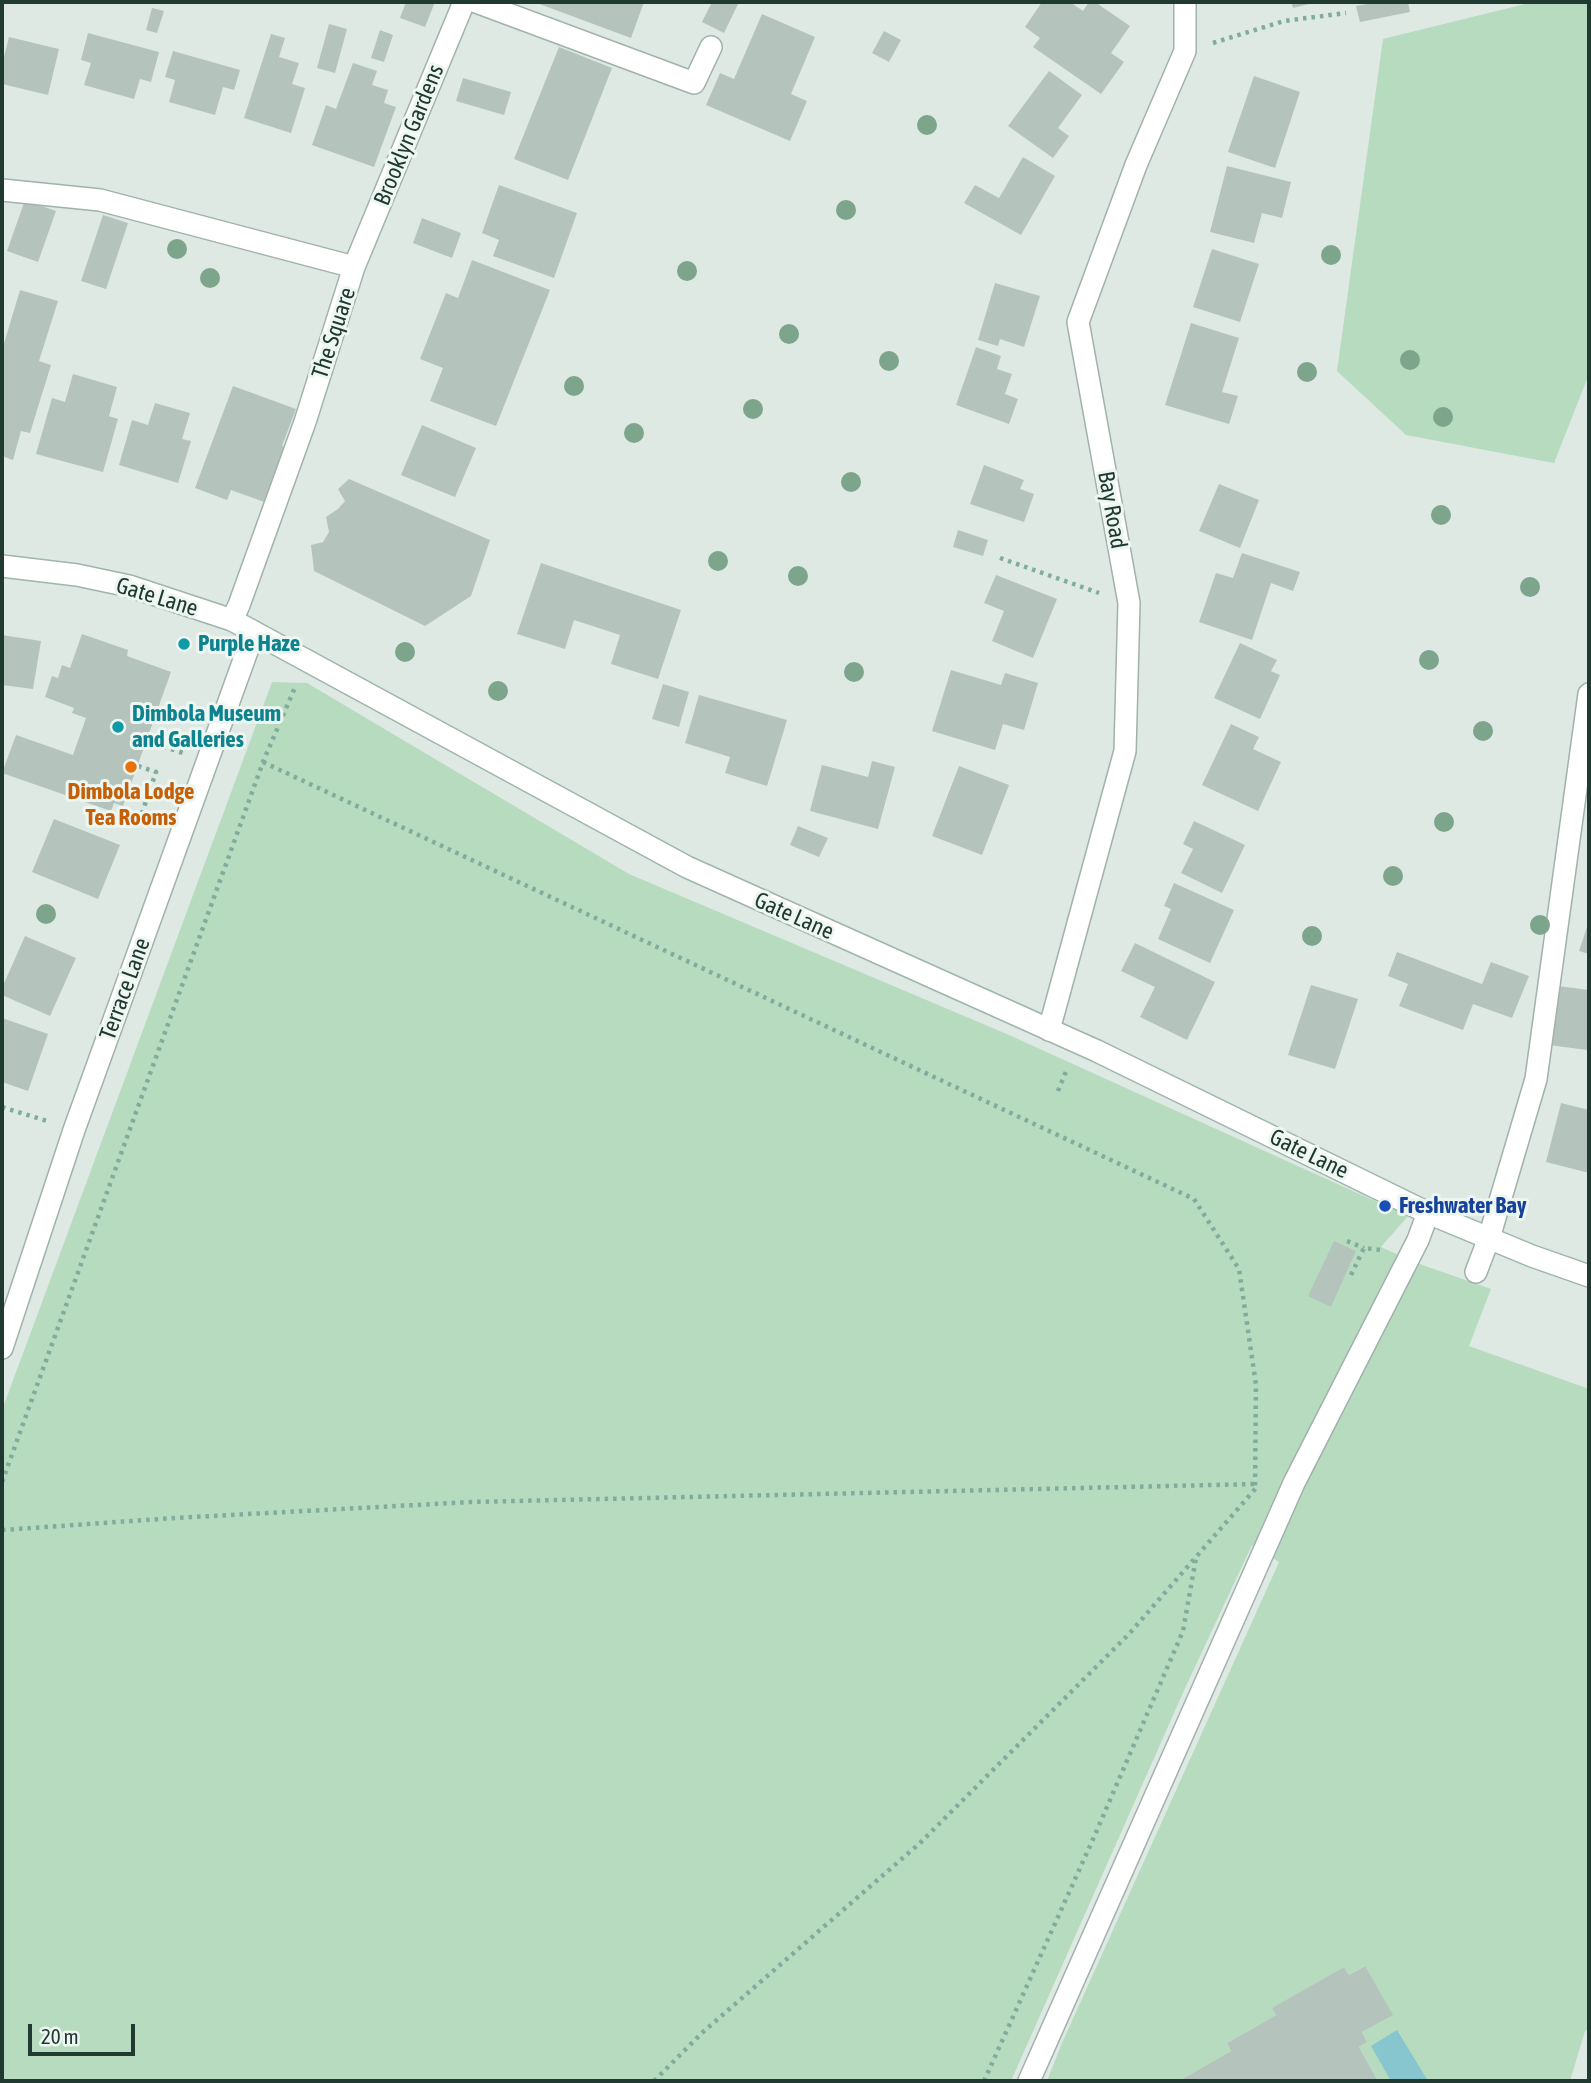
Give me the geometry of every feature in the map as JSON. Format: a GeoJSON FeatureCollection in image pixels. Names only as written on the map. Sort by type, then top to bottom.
{"type":"FeatureCollection","features":[{"type":"Feature","properties":{"kind":"street","name":"Brooklyn Gardens"},"geometry":{"type":"LineString","coordinates":[[354,267],[464,2]]}},
{"type":"Feature","properties":{"kind":"street"},"geometry":{"type":"LineString","coordinates":[[476,2],[694,83],[711,47]]}},
{"type":"Feature","properties":{"kind":"street","name":"Bay Road"},"geometry":{"type":"LineString","coordinates":[[1049,1030],[1125,751],[1129,603],[1078,322],[1136,165],[1185,51],[1185,2]]}},
{"type":"Feature","properties":{"kind":"street","name":"The Square"},"geometry":{"type":"LineString","coordinates":[[2,190],[100,200],[354,267],[305,422],[232,620]]}},
{"type":"Feature","properties":{"kind":"street","name":"Gate Lane"},"geometry":{"type":"LineString","coordinates":[[2,566],[78,575],[129,586],[232,620],[687,867],[1097,1051],[1428,1213],[1532,1256],[1589,1276]]}},
{"type":"Feature","properties":{"kind":"street","name":"Terrace Lane"},"geometry":{"type":"LineString","coordinates":[[2,1348],[74,1130],[254,632]]}},
{"type":"Feature","properties":{"kind":"street"},"geometry":{"type":"LineString","coordinates":[[1476,1272],[1489,1238],[1536,1079],[1589,694]]}},
{"type":"Feature","properties":{"kind":"street"},"geometry":{"type":"LineString","coordinates":[[1029,2081],[1294,1483],[1418,1240],[1428,1213]]}},
{"type":"Feature","properties":{"kind":"path"},"geometry":{"type":"LineString","coordinates":[[1185,51],[1284,21],[1346,13]]}},
{"type":"Feature","properties":{"kind":"path"},"geometry":{"type":"LineString","coordinates":[[1000,558],[1129,603]]}},
{"type":"Feature","properties":{"kind":"path"},"geometry":{"type":"LineString","coordinates":[[2,1482],[263,762],[295,686]]}},
{"type":"Feature","properties":{"kind":"path"},"geometry":{"type":"LineString","coordinates":[[147,741],[207,761]]}},
{"type":"Feature","properties":{"kind":"path"},"geometry":{"type":"LineString","coordinates":[[263,762],[1194,1199],[1239,1269],[1256,1385],[1255,1486],[1129,1634],[920,1843],[703,2032],[654,2081]]}},
{"type":"Feature","properties":{"kind":"path"},"geometry":{"type":"LineString","coordinates":[[138,766],[156,772],[140,819]]}},
{"type":"Feature","properties":{"kind":"path"},"geometry":{"type":"LineString","coordinates":[[2,1107],[74,1130]]}},
{"type":"Feature","properties":{"kind":"path"},"geometry":{"type":"LineString","coordinates":[[1347,1241],[1364,1248]]}},
{"type":"Feature","properties":{"kind":"path"},"geometry":{"type":"LineString","coordinates":[[1255,1486],[1276,1492],[1294,1483]]}},
{"type":"Feature","properties":{"kind":"path"},"geometry":{"type":"LineString","coordinates":[[2,1530],[471,1502],[1294,1483]]}},
{"type":"Feature","properties":{"kind":"path"},"geometry":{"type":"LineString","coordinates":[[984,2081],[1183,1631],[1196,1556]]}},
{"type":"Feature","properties":{"kind":"green space"},"geometry":{"type":"Polygon","coordinates":[[[1533,2],[1589,2],[1589,374],[1554,463],[1406,435],[1337,371],[1383,39],[1533,2]]]}},
{"type":"Feature","properties":{"kind":"green space"},"geometry":{"type":"Polygon","coordinates":[[[272,682],[307,683],[629,874],[1009,1035],[1408,1216],[1381,1247],[1414,1262],[1491,1289],[1469,1346],[1589,1389],[1589,2029],[1585,2031],[1570,2081],[1378,2081],[1359,2047],[1367,2042],[1362,2032],[1392,2015],[1364,1966],[1349,1975],[1344,1967],[1273,2008],[1276,2015],[1227,2043],[1231,2051],[1179,2081],[1047,2081],[1279,1562],[1252,1545],[1186,1686],[1011,2081],[2,2081],[2,1410],[272,682]]]}},
{"type":"Feature","properties":{"kind":"water"},"geometry":{"type":"Polygon","coordinates":[[[1397,2030],[1428,2081],[1391,2081],[1371,2046],[1397,2030]]]}},
{"type":"Feature","properties":{"kind":"building"},"geometry":{"type":"Polygon","coordinates":[[[406,2],[435,2],[425,27],[400,18],[406,2]]]}},
{"type":"Feature","properties":{"kind":"building"},"geometry":{"type":"Polygon","coordinates":[[[534,2],[644,2],[631,38],[534,2]]]}},
{"type":"Feature","properties":{"kind":"building"},"geometry":{"type":"Polygon","coordinates":[[[712,2],[739,2],[724,33],[702,22],[712,2]]]}},
{"type":"Feature","properties":{"kind":"building"},"geometry":{"type":"Polygon","coordinates":[[[1042,2],[1070,2],[1083,11],[1089,2],[1095,2],[1130,26],[1111,53],[1124,62],[1101,94],[1033,47],[1040,38],[1025,27],[1042,2]]]}},
{"type":"Feature","properties":{"kind":"building"},"geometry":{"type":"Polygon","coordinates":[[[1291,2],[1313,2],[1313,3],[1293,8],[1291,2]]]}},
{"type":"Feature","properties":{"kind":"building"},"geometry":{"type":"Polygon","coordinates":[[[1378,2],[1408,2],[1410,12],[1360,22],[1356,6],[1378,2]]]}},
{"type":"Feature","properties":{"kind":"building"},"geometry":{"type":"Polygon","coordinates":[[[152,8],[164,11],[157,33],[146,30],[152,8]]]}},
{"type":"Feature","properties":{"kind":"building"},"geometry":{"type":"Polygon","coordinates":[[[762,14],[815,37],[791,94],[807,101],[790,141],[706,105],[720,73],[734,79],[762,14]]]}},
{"type":"Feature","properties":{"kind":"building"},"geometry":{"type":"Polygon","coordinates":[[[329,24],[347,29],[335,73],[317,68],[329,24]]]}},
{"type":"Feature","properties":{"kind":"building"},"geometry":{"type":"Polygon","coordinates":[[[380,30],[393,35],[384,62],[371,58],[380,30]]]}},
{"type":"Feature","properties":{"kind":"building"},"geometry":{"type":"Polygon","coordinates":[[[884,31],[901,40],[889,62],[872,53],[884,31]]]}},
{"type":"Feature","properties":{"kind":"building"},"geometry":{"type":"Polygon","coordinates":[[[88,33],[159,52],[151,82],[140,79],[134,99],[84,85],[91,63],[81,60],[88,33]]]}},
{"type":"Feature","properties":{"kind":"building"},"geometry":{"type":"Polygon","coordinates":[[[271,34],[285,38],[279,57],[299,63],[292,84],[305,88],[291,133],[244,118],[271,34]]]}},
{"type":"Feature","properties":{"kind":"building"},"geometry":{"type":"Polygon","coordinates":[[[9,37],[59,49],[48,95],[2,84],[2,65],[9,37]]]}},
{"type":"Feature","properties":{"kind":"building"},"geometry":{"type":"Polygon","coordinates":[[[559,47],[612,68],[568,180],[514,159],[559,47]]]}},
{"type":"Feature","properties":{"kind":"building"},"geometry":{"type":"Polygon","coordinates":[[[173,51],[240,70],[234,90],[223,87],[215,115],[169,102],[175,80],[165,77],[173,51]]]}},
{"type":"Feature","properties":{"kind":"building"},"geometry":{"type":"Polygon","coordinates":[[[353,63],[377,71],[372,85],[388,90],[384,103],[396,107],[374,167],[312,145],[326,105],[336,109],[353,63]]]}},
{"type":"Feature","properties":{"kind":"building"},"geometry":{"type":"Polygon","coordinates":[[[1049,71],[1082,95],[1058,128],[1069,136],[1053,158],[1008,126],[1049,71]]]}},
{"type":"Feature","properties":{"kind":"building"},"geometry":{"type":"Polygon","coordinates":[[[1254,76],[1300,92],[1275,168],[1228,152],[1254,76]]]}},
{"type":"Feature","properties":{"kind":"building"},"geometry":{"type":"Polygon","coordinates":[[[463,78],[511,92],[504,115],[456,101],[463,78]]]}},
{"type":"Feature","properties":{"kind":"building"},"geometry":{"type":"Polygon","coordinates":[[[1023,157],[1055,176],[1021,235],[964,203],[975,185],[999,198],[1023,157]]]}},
{"type":"Feature","properties":{"kind":"building"},"geometry":{"type":"Polygon","coordinates":[[[1227,166],[1291,182],[1282,218],[1262,213],[1254,243],[1210,232],[1227,166]]]}},
{"type":"Feature","properties":{"kind":"building"},"geometry":{"type":"Polygon","coordinates":[[[499,185],[577,213],[554,278],[493,256],[499,240],[482,233],[499,185]]]}},
{"type":"Feature","properties":{"kind":"building"},"geometry":{"type":"Polygon","coordinates":[[[25,200],[56,211],[38,262],[7,251],[25,200]]]}},
{"type":"Feature","properties":{"kind":"building"},"geometry":{"type":"Polygon","coordinates":[[[103,215],[128,223],[106,289],[81,281],[103,215]]]}},
{"type":"Feature","properties":{"kind":"building"},"geometry":{"type":"Polygon","coordinates":[[[422,218],[461,233],[452,258],[413,243],[422,218]]]}},
{"type":"Feature","properties":{"kind":"building"},"geometry":{"type":"Polygon","coordinates":[[[1212,249],[1259,264],[1240,322],[1193,307],[1212,249]]]}},
{"type":"Feature","properties":{"kind":"building"},"geometry":{"type":"Polygon","coordinates":[[[472,260],[550,290],[496,426],[430,401],[443,368],[420,359],[446,293],[458,298],[472,260]]]}},
{"type":"Feature","properties":{"kind":"building"},"geometry":{"type":"Polygon","coordinates":[[[995,283],[1040,296],[1024,347],[1000,339],[998,346],[978,340],[995,283]]]}},
{"type":"Feature","properties":{"kind":"building"},"geometry":{"type":"Polygon","coordinates":[[[20,290],[58,301],[39,361],[51,365],[30,433],[21,431],[13,460],[2,456],[2,350],[20,290]]]}},
{"type":"Feature","properties":{"kind":"building"},"geometry":{"type":"Polygon","coordinates":[[[1191,323],[1239,338],[1222,392],[1238,396],[1229,424],[1165,405],[1191,323]]]}},
{"type":"Feature","properties":{"kind":"building"},"geometry":{"type":"Polygon","coordinates":[[[976,347],[1001,356],[997,369],[1012,374],[1005,394],[1018,399],[1009,424],[956,405],[976,347]]]}},
{"type":"Feature","properties":{"kind":"building"},"geometry":{"type":"Polygon","coordinates":[[[73,374],[117,387],[109,416],[118,419],[103,472],[36,454],[52,398],[65,402],[73,374]]]}},
{"type":"Feature","properties":{"kind":"building"},"geometry":{"type":"Polygon","coordinates":[[[233,386],[296,409],[282,446],[290,449],[270,504],[231,490],[227,500],[195,488],[233,386]]]}},
{"type":"Feature","properties":{"kind":"building"},"geometry":{"type":"Polygon","coordinates":[[[155,403],[190,413],[182,439],[191,441],[178,483],[119,465],[132,420],[148,425],[155,403]]]}},
{"type":"Feature","properties":{"kind":"building"},"geometry":{"type":"Polygon","coordinates":[[[422,425],[476,448],[455,497],[401,475],[422,425]]]}},
{"type":"Feature","properties":{"kind":"building"},"geometry":{"type":"Polygon","coordinates":[[[984,465],[1024,480],[1020,489],[1034,494],[1024,522],[970,504],[984,465]]]}},
{"type":"Feature","properties":{"kind":"building"},"geometry":{"type":"Polygon","coordinates":[[[349,479],[490,540],[471,596],[425,626],[314,571],[311,545],[323,542],[329,532],[326,517],[345,501],[338,489],[349,479]]]}},
{"type":"Feature","properties":{"kind":"building"},"geometry":{"type":"Polygon","coordinates":[[[1219,484],[1259,500],[1240,548],[1199,531],[1219,484]]]}},
{"type":"Feature","properties":{"kind":"building"},"geometry":{"type":"Polygon","coordinates":[[[958,530],[988,540],[983,556],[953,547],[958,530]]]}},
{"type":"Feature","properties":{"kind":"building"},"geometry":{"type":"Polygon","coordinates":[[[1242,553],[1300,572],[1293,591],[1271,583],[1252,640],[1199,622],[1216,573],[1233,578],[1242,553]]]}},
{"type":"Feature","properties":{"kind":"building"},"geometry":{"type":"Polygon","coordinates":[[[541,563],[681,610],[658,679],[611,664],[620,635],[574,620],[565,649],[517,634],[541,563]]]}},
{"type":"Feature","properties":{"kind":"building"},"geometry":{"type":"Polygon","coordinates":[[[996,575],[1057,599],[1033,658],[992,641],[1004,611],[984,603],[996,575]]]}},
{"type":"Feature","properties":{"kind":"building","name":"Dimbola Museum and Galleries"},"geometry":{"type":"Polygon","coordinates":[[[82,634],[128,650],[127,656],[171,672],[123,806],[114,803],[111,811],[2,773],[16,735],[73,755],[86,718],[72,713],[74,708],[45,697],[52,676],[58,678],[62,665],[70,668],[82,634]]]}},
{"type":"Feature","properties":{"kind":"building"},"geometry":{"type":"Polygon","coordinates":[[[2,635],[41,641],[33,689],[2,685],[2,635]]]}},
{"type":"Feature","properties":{"kind":"building"},"geometry":{"type":"Polygon","coordinates":[[[1240,643],[1277,660],[1271,671],[1280,675],[1260,719],[1214,698],[1240,643]]]}},
{"type":"Feature","properties":{"kind":"building"},"geometry":{"type":"Polygon","coordinates":[[[951,670],[1001,685],[1005,673],[1038,683],[1024,730],[1003,724],[995,750],[932,731],[951,670]]]}},
{"type":"Feature","properties":{"kind":"building"},"geometry":{"type":"Polygon","coordinates":[[[663,684],[689,692],[679,727],[652,719],[663,684]]]}},
{"type":"Feature","properties":{"kind":"building"},"geometry":{"type":"Polygon","coordinates":[[[699,695],[787,720],[767,786],[725,773],[730,757],[685,743],[699,695]]]}},
{"type":"Feature","properties":{"kind":"building"},"geometry":{"type":"Polygon","coordinates":[[[1231,724],[1259,737],[1253,749],[1281,762],[1258,811],[1202,785],[1231,724]]]}},
{"type":"Feature","properties":{"kind":"building"},"geometry":{"type":"Polygon","coordinates":[[[872,761],[895,767],[878,829],[810,811],[822,765],[868,777],[872,761]]]}},
{"type":"Feature","properties":{"kind":"building"},"geometry":{"type":"Polygon","coordinates":[[[959,766],[1009,785],[982,855],[932,836],[959,766]]]}},
{"type":"Feature","properties":{"kind":"building"},"geometry":{"type":"Polygon","coordinates":[[[54,819],[120,845],[98,899],[32,872],[54,819]]]}},
{"type":"Feature","properties":{"kind":"building"},"geometry":{"type":"Polygon","coordinates":[[[1194,821],[1245,845],[1222,893],[1181,873],[1193,849],[1183,844],[1194,821]]]}},
{"type":"Feature","properties":{"kind":"building"},"geometry":{"type":"Polygon","coordinates":[[[798,826],[828,838],[819,857],[790,845],[798,826]]]}},
{"type":"Feature","properties":{"kind":"building"},"geometry":{"type":"Polygon","coordinates":[[[1174,883],[1234,910],[1210,963],[1158,939],[1171,909],[1164,906],[1174,883]]]}},
{"type":"Feature","properties":{"kind":"building"},"geometry":{"type":"Polygon","coordinates":[[[1587,927],[1589,928],[1589,954],[1579,951],[1587,927]]]}},
{"type":"Feature","properties":{"kind":"building"},"geometry":{"type":"Polygon","coordinates":[[[25,936],[76,958],[50,1016],[2,995],[2,988],[25,936]]]}},
{"type":"Feature","properties":{"kind":"building"},"geometry":{"type":"Polygon","coordinates":[[[1135,943],[1215,982],[1187,1040],[1140,1017],[1155,987],[1121,971],[1135,943]]]}},
{"type":"Feature","properties":{"kind":"building"},"geometry":{"type":"Polygon","coordinates":[[[1397,952],[1482,984],[1491,962],[1529,976],[1512,1018],[1473,1004],[1463,1030],[1399,1006],[1408,984],[1388,976],[1397,952]]]}},
{"type":"Feature","properties":{"kind":"building"},"geometry":{"type":"Polygon","coordinates":[[[1311,985],[1358,999],[1335,1069],[1288,1055],[1311,985]]]}},
{"type":"Feature","properties":{"kind":"building"},"geometry":{"type":"Polygon","coordinates":[[[1558,986],[1589,990],[1587,1050],[1549,1045],[1558,986]]]}},
{"type":"Feature","properties":{"kind":"building"},"geometry":{"type":"Polygon","coordinates":[[[2,1018],[48,1034],[28,1091],[2,1082],[2,1018]]]}},
{"type":"Feature","properties":{"kind":"building"},"geometry":{"type":"Polygon","coordinates":[[[1561,1103],[1589,1110],[1589,1173],[1546,1162],[1561,1103]]]}},
{"type":"Feature","properties":{"kind":"building"},"geometry":{"type":"Polygon","coordinates":[[[1334,1241],[1356,1251],[1331,1307],[1308,1296],[1334,1241]]]}},
{"type":"Feature","properties":{"kind":"building"},"geometry":{"type":"Polygon","coordinates":[[[1365,1966],[1393,2015],[1362,2032],[1367,2042],[1359,2047],[1378,2081],[1179,2081],[1231,2051],[1227,2043],[1276,2015],[1272,2008],[1344,1967],[1349,1975],[1365,1966]]]}},
{"type":"Feature","properties":{"kind":"place","name":"Purple Haze"},"geometry":{"type":"Point","coordinates":[184,644]}},
{"type":"Feature","properties":{"kind":"place","name":"Dimbola Museum and Galleries"},"geometry":{"type":"Point","coordinates":[118,727]}},
{"type":"Feature","properties":{"kind":"place","name":"Dimbola Lodge Tea Rooms"},"geometry":{"type":"Point","coordinates":[131,767]}},
{"type":"Feature","properties":{"kind":"place","name":"Freshwater Bay"},"geometry":{"type":"Point","coordinates":[1385,1206]}}]}
